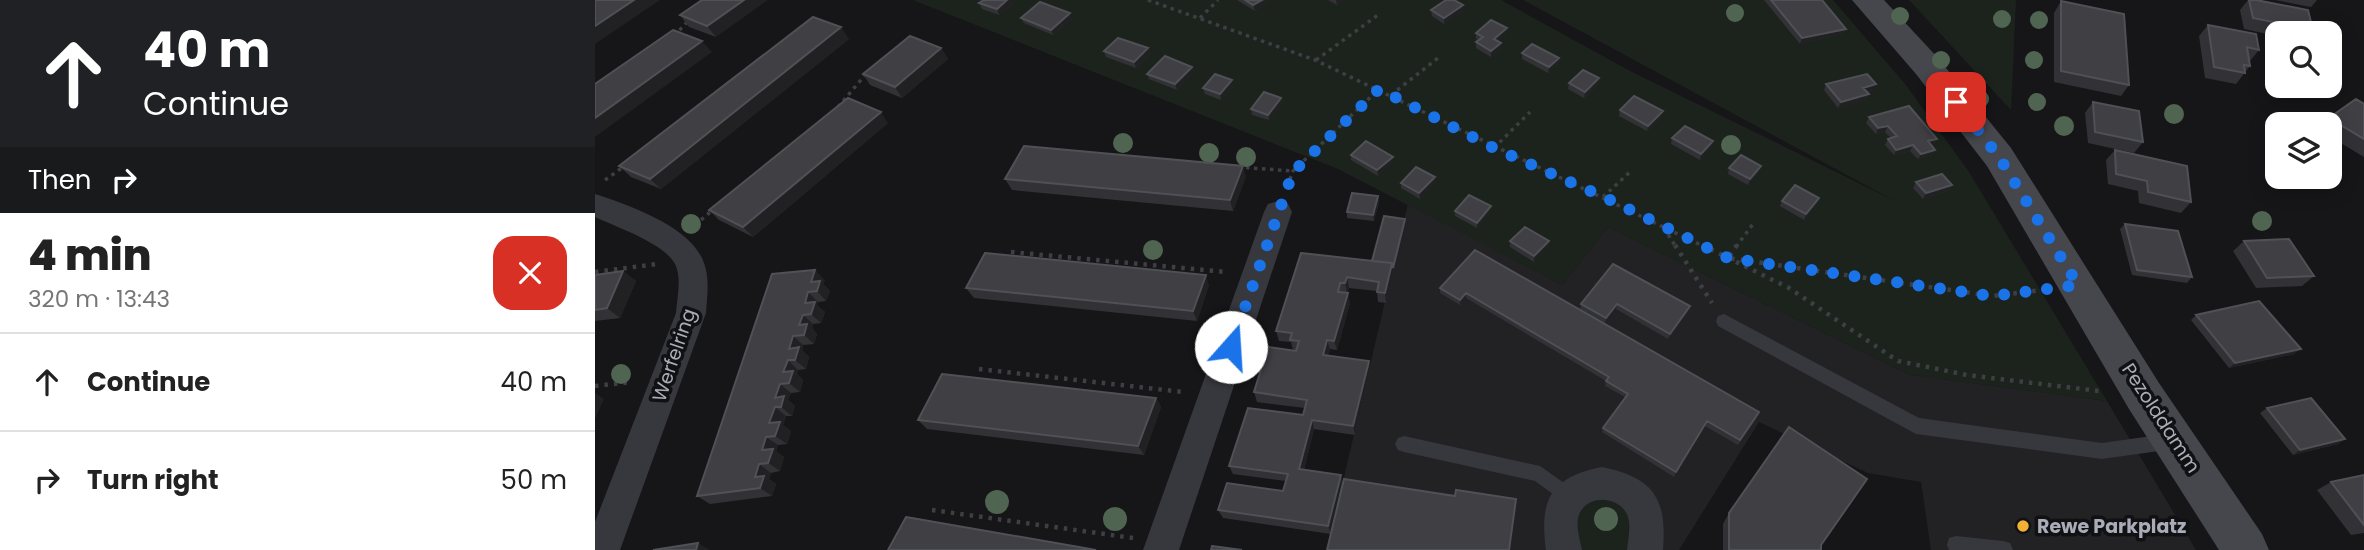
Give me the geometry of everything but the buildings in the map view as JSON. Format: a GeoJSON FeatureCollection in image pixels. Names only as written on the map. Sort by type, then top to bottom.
{"type":"FeatureCollection","features":[{"type":"Feature","properties":{"kind":"street","name":"Pezolddamm"},"geometry":{"type":"LineString","coordinates":[[1867,0],[1927,66],[1999,157],[2144,396],[2246,550]]}},
{"type":"Feature","properties":{"kind":"street"},"geometry":{"type":"LineString","coordinates":[[595,205],[681,251]]}},
{"type":"Feature","properties":{"kind":"street"},"geometry":{"type":"LineString","coordinates":[[1162,546],[1278,212]]}},
{"type":"Feature","properties":{"kind":"street","name":"Werfelring"},"geometry":{"type":"LineString","coordinates":[[602,550],[691,313],[693,284],[681,251]]}},
{"type":"Feature","properties":{"kind":"street"},"geometry":{"type":"LineString","coordinates":[[1564,550],[1559,520],[1568,496],[1589,485],[1612,484],[1626,489],[1647,510],[1649,527],[1645,550]]}},
{"type":"Feature","properties":{"kind":"lane"},"geometry":{"type":"LineString","coordinates":[[1724,321],[1916,426],[2102,451],[2175,440]]}},
{"type":"Feature","properties":{"kind":"lane"},"geometry":{"type":"LineString","coordinates":[[1404,444],[1540,474],[1568,496]]}},
{"type":"Feature","properties":{"kind":"lane"},"geometry":{"type":"LineString","coordinates":[[1956,545],[2003,550]]}},
{"type":"Feature","properties":{"kind":"path"},"geometry":{"type":"LineString","coordinates":[[1148,0],[1315,60],[1379,89],[1494,148],[1604,197],[1789,288],[1898,362],[1967,375],[2144,396]]}},
{"type":"Feature","properties":{"kind":"path"},"geometry":{"type":"LineString","coordinates":[[1200,18],[1218,0]]}},
{"type":"Feature","properties":{"kind":"path"},"geometry":{"type":"LineString","coordinates":[[672,39],[696,13]]}},
{"type":"Feature","properties":{"kind":"path"},"geometry":{"type":"LineString","coordinates":[[1315,60],[1378,15]]}},
{"type":"Feature","properties":{"kind":"path"},"geometry":{"type":"LineString","coordinates":[[1391,95],[1439,58]]}},
{"type":"Feature","properties":{"kind":"path"},"geometry":{"type":"LineString","coordinates":[[835,111],[861,78],[870,71]]}},
{"type":"Feature","properties":{"kind":"path"},"geometry":{"type":"LineString","coordinates":[[1278,212],[1293,172],[1379,89]]}},
{"type":"Feature","properties":{"kind":"path"},"geometry":{"type":"LineString","coordinates":[[1494,148],[1530,112]]}},
{"type":"Feature","properties":{"kind":"path"},"geometry":{"type":"LineString","coordinates":[[595,188],[627,164]]}},
{"type":"Feature","properties":{"kind":"path"},"geometry":{"type":"LineString","coordinates":[[1225,166],[1293,172]]}},
{"type":"Feature","properties":{"kind":"path"},"geometry":{"type":"LineString","coordinates":[[1604,197],[1631,171]]}},
{"type":"Feature","properties":{"kind":"path"},"geometry":{"type":"LineString","coordinates":[[595,272],[681,251],[717,207]]}},
{"type":"Feature","properties":{"kind":"path"},"geometry":{"type":"LineString","coordinates":[[1728,258],[1753,224]]}},
{"type":"Feature","properties":{"kind":"path"},"geometry":{"type":"LineString","coordinates":[[1663,227],[1724,321]]}},
{"type":"Feature","properties":{"kind":"path"},"geometry":{"type":"LineString","coordinates":[[1011,252],[1257,274]]}},
{"type":"Feature","properties":{"kind":"path"},"geometry":{"type":"LineString","coordinates":[[1728,258],[1992,296],[2078,285]]}},
{"type":"Feature","properties":{"kind":"path"},"geometry":{"type":"LineString","coordinates":[[979,369],[1215,396]]}},
{"type":"Feature","properties":{"kind":"path"},"geometry":{"type":"LineString","coordinates":[[932,510],[1162,546]]}},
{"type":"Feature","properties":{"kind":"shaded area"},"geometry":{"type":"Polygon","coordinates":[[[913,0],[1501,0],[1632,72],[1895,201],[1523,0],[1833,0],[1905,84],[1969,172],[2107,401],[1910,375],[1608,227],[1562,285],[1338,169],[913,0]]]}},
{"type":"Feature","properties":{"kind":"shaded area"},"geometry":{"type":"Polygon","coordinates":[[[1909,0],[2016,0],[2011,110],[1909,0]]]}},
{"type":"Feature","properties":{"kind":"shaded area"},"geometry":{"type":"Polygon","coordinates":[[[1408,203],[1562,285],[1608,227],[1910,375],[2107,401],[2196,550],[1931,550],[1921,482],[1868,473],[1759,422],[1679,550],[1327,550],[1408,203]]]}},
{"type":"Feature","properties":{"kind":"shaded area"},"geometry":{"type":"Polygon","coordinates":[[[1606,500],[1629,510],[1634,533],[1628,550],[1582,550],[1570,522],[1582,502],[1606,500]]]}},
{"type":"Feature","properties":{"kind":"place","name":"Rewe Parkplatz"},"geometry":{"type":"Point","coordinates":[2023,526]}},
{"type":"Feature","properties":{"kind":"route"},"geometry":{"type":"LineString","coordinates":[[1231,347],[1293,172],[1379,89],[1494,148],[1604,197],[1728,258],[1992,296],[2078,285],[1999,157],[1956,102]]}}]}
